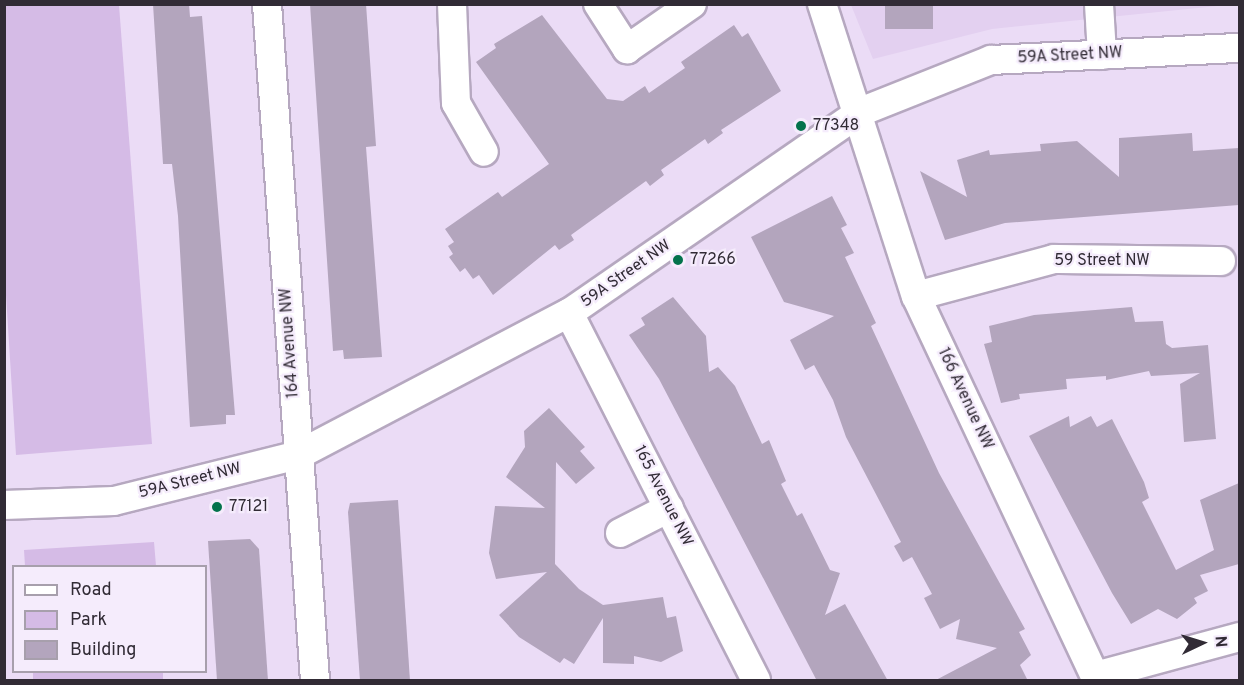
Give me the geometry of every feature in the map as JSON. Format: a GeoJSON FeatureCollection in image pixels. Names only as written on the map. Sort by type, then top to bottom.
{"type":"FeatureCollection","features":[{"type":"Feature","properties":{"kind":"street","name":"164 Avenue NW"},"geometry":{"type":"LineString","coordinates":[[267,4],[315,681]]}},
{"type":"Feature","properties":{"kind":"street"},"geometry":{"type":"LineString","coordinates":[[452,4],[456,103],[484,152]]}},
{"type":"Feature","properties":{"kind":"street"},"geometry":{"type":"LineString","coordinates":[[598,4],[627,49],[692,4]]}},
{"type":"Feature","properties":{"kind":"street"},"geometry":{"type":"LineString","coordinates":[[822,4],[860,112]]}},
{"type":"Feature","properties":{"kind":"street"},"geometry":{"type":"LineString","coordinates":[[1099,4],[1102,55]]}},
{"type":"Feature","properties":{"kind":"street","name":"59A Street NW"},"geometry":{"type":"LineString","coordinates":[[4,505],[114,501],[298,455],[569,313],[860,112],[992,60],[1239,48]]}},
{"type":"Feature","properties":{"kind":"street","name":"166 Avenue NW"},"geometry":{"type":"LineString","coordinates":[[860,112],[916,296],[1095,676],[1239,637]]}},
{"type":"Feature","properties":{"kind":"street","name":"59 Street NW"},"geometry":{"type":"LineString","coordinates":[[916,296],[1054,259],[1221,261]]}},
{"type":"Feature","properties":{"kind":"street","name":"165 Avenue NW"},"geometry":{"type":"LineString","coordinates":[[569,313],[756,681]]}},
{"type":"Feature","properties":{"kind":"street"},"geometry":{"type":"LineString","coordinates":[[620,533],[669,508]]}},
{"type":"Feature","properties":{"kind":"shaded area"},"geometry":{"type":"Polygon","coordinates":[[[851,5],[1227,5],[992,29],[873,59],[851,5]]]}},
{"type":"Feature","properties":{"kind":"green space"},"geometry":{"type":"Polygon","coordinates":[[[4,5],[119,5],[152,444],[16,455],[4,263],[4,5]]]}},
{"type":"Feature","properties":{"kind":"green space"},"geometry":{"type":"Polygon","coordinates":[[[154,542],[156,565],[25,565],[24,550],[154,542]]]}},
{"type":"Feature","properties":{"kind":"green space"},"geometry":{"type":"Polygon","coordinates":[[[33,673],[163,673],[163,680],[33,680],[33,673]]]}},
{"type":"Feature","properties":{"kind":"building"},"geometry":{"type":"Polygon","coordinates":[[[153,4],[189,4],[190,17],[202,16],[235,415],[226,415],[226,424],[190,427],[178,216],[172,164],[163,164],[153,4]]]}},
{"type":"Feature","properties":{"kind":"building"},"geometry":{"type":"Polygon","coordinates":[[[310,4],[366,4],[376,146],[366,147],[382,357],[344,359],[343,350],[333,351],[310,4]]]}},
{"type":"Feature","properties":{"kind":"building"},"geometry":{"type":"Polygon","coordinates":[[[885,4],[933,4],[933,29],[885,29],[885,4]]]}},
{"type":"Feature","properties":{"kind":"building"},"geometry":{"type":"Polygon","coordinates":[[[542,15],[607,99],[623,101],[645,86],[649,93],[685,68],[681,62],[734,25],[742,37],[748,33],[781,91],[721,130],[723,133],[708,144],[705,139],[661,170],[664,175],[650,186],[646,181],[571,235],[574,240],[559,250],[555,245],[493,295],[479,275],[473,279],[465,268],[460,272],[449,257],[453,254],[448,246],[454,242],[445,229],[498,192],[502,197],[549,164],[476,62],[496,48],[494,44],[542,15]]]}},
{"type":"Feature","properties":{"kind":"building"},"geometry":{"type":"Polygon","coordinates":[[[1192,133],[1193,151],[1239,148],[1239,205],[1005,223],[945,240],[920,171],[967,197],[957,160],[989,150],[990,155],[1041,151],[1040,144],[1077,141],[1119,177],[1119,138],[1192,133]]]}},
{"type":"Feature","properties":{"kind":"building"},"geometry":{"type":"Polygon","coordinates":[[[832,196],[847,225],[841,228],[854,253],[845,257],[876,323],[871,326],[939,473],[1025,629],[1019,632],[1031,655],[1020,665],[1028,681],[934,681],[997,648],[956,639],[960,619],[940,629],[924,598],[932,594],[912,557],[903,562],[894,546],[901,542],[846,437],[833,400],[814,365],[805,370],[790,340],[834,316],[784,302],[751,237],[832,196]]]}},
{"type":"Feature","properties":{"kind":"building"},"geometry":{"type":"Polygon","coordinates":[[[673,297],[706,336],[709,372],[718,367],[735,386],[762,444],[769,440],[786,481],[781,484],[797,516],[802,513],[830,570],[840,573],[825,615],[845,604],[888,681],[817,681],[659,379],[629,335],[645,325],[641,318],[673,297]]]}},
{"type":"Feature","properties":{"kind":"building"},"geometry":{"type":"Polygon","coordinates":[[[1132,307],[1135,322],[1163,321],[1166,344],[1172,348],[1208,345],[1216,439],[1184,442],[1180,384],[1200,373],[1151,376],[1149,371],[1106,380],[1106,376],[1066,379],[1067,389],[1019,394],[1020,399],[1001,403],[984,344],[992,342],[989,326],[1034,315],[1132,307]]]}},
{"type":"Feature","properties":{"kind":"building"},"geometry":{"type":"Polygon","coordinates":[[[549,408],[585,447],[580,451],[595,468],[576,484],[556,462],[555,564],[579,589],[603,605],[663,597],[667,618],[676,616],[683,651],[661,662],[634,656],[634,664],[603,663],[603,618],[574,664],[564,658],[560,663],[519,637],[499,615],[547,572],[496,579],[489,553],[495,506],[545,508],[506,477],[525,447],[524,431],[549,408]]]}},
{"type":"Feature","properties":{"kind":"building"},"geometry":{"type":"Polygon","coordinates":[[[1069,416],[1070,427],[1091,416],[1097,427],[1112,419],[1144,482],[1149,498],[1142,502],[1176,570],[1214,550],[1200,500],[1239,483],[1239,564],[1200,575],[1208,591],[1194,598],[1197,603],[1177,619],[1158,609],[1131,624],[1112,593],[1029,436],[1069,416]]]}},
{"type":"Feature","properties":{"kind":"building"},"geometry":{"type":"Polygon","coordinates":[[[398,500],[410,681],[360,681],[348,512],[350,503],[398,500]]]}},
{"type":"Feature","properties":{"kind":"building"},"geometry":{"type":"Polygon","coordinates":[[[250,539],[259,549],[268,681],[217,681],[208,541],[250,539]]]}},
{"type":"Feature","properties":{"kind":"place","name":"77348"},"geometry":{"type":"Point","coordinates":[801,126]}},
{"type":"Feature","properties":{"kind":"place","name":"77266"},"geometry":{"type":"Point","coordinates":[678,260]}},
{"type":"Feature","properties":{"kind":"place","name":"77121"},"geometry":{"type":"Point","coordinates":[217,507]}}]}
